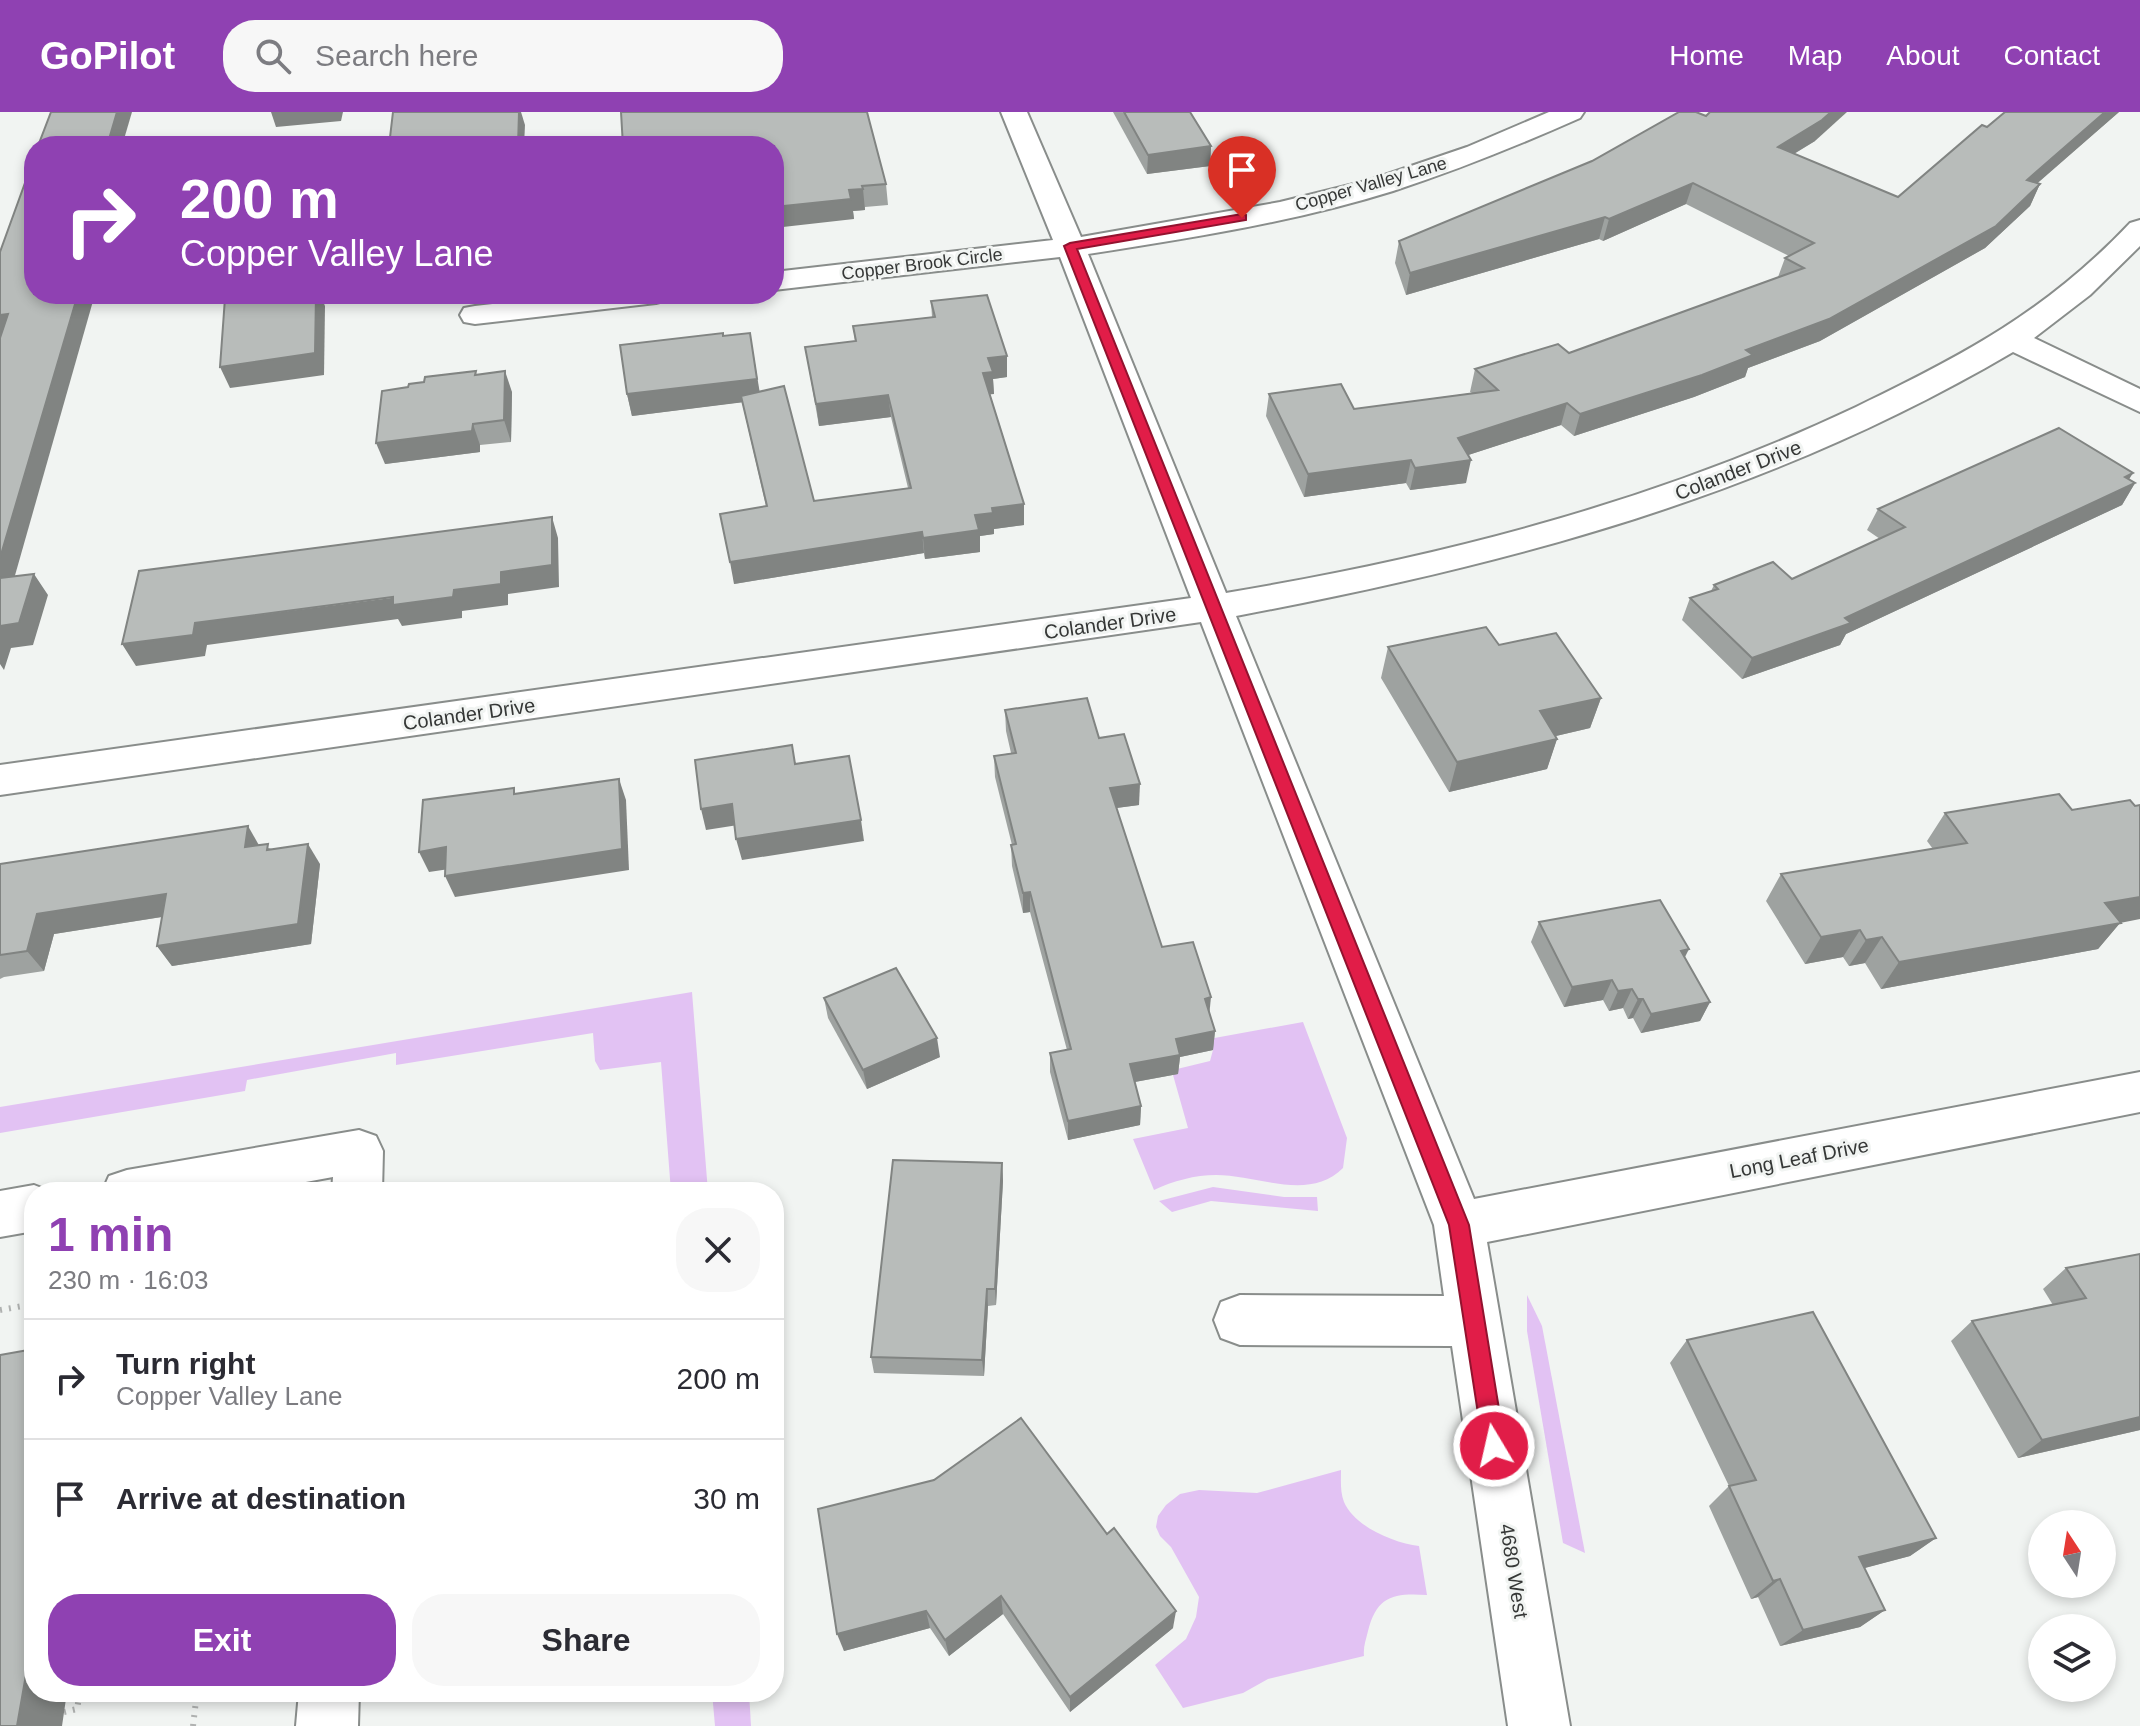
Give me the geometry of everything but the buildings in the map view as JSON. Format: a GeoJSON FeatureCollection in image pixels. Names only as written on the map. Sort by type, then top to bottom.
{"type":"FeatureCollection","features":[{"type":"Feature","properties":{"kind":"street","name":"4680 West"},"geometry":{"type":"LineString","coordinates":[[1014,112],[1459,1225],[1539,1726]]}},
{"type":"Feature","properties":{"kind":"street","name":"Copper Valley Lane"},"geometry":{"type":"LineString","coordinates":[[1070,246],[1197,227],[1407,177],[1529,133],[1571,112]]}},
{"type":"Feature","properties":{"kind":"street","name":"Colander Drive"},"geometry":{"type":"LineString","coordinates":[[0,780],[1212,609],[1437,564],[1533,539],[1705,486],[1860,421],[2011,339],[2098,275],[2140,229]]}},
{"type":"Feature","properties":{"kind":"street","name":"Copper Brook Circle"},"geometry":{"type":"LineString","coordinates":[[784,280],[1070,246]]}},
{"type":"Feature","properties":{"kind":"street"},"geometry":{"type":"LineString","coordinates":[[475,315],[570,304]]}},
{"type":"Feature","properties":{"kind":"street"},"geometry":{"type":"LineString","coordinates":[[2011,339],[2140,402]]}},
{"type":"Feature","properties":{"kind":"street","name":"Long Leaf Drive"},"geometry":{"type":"LineString","coordinates":[[1459,1225],[2140,1092]]}},
{"type":"Feature","properties":{"kind":"street"},"geometry":{"type":"LineString","coordinates":[[184,1182],[359,1151],[357,1182]]}},
{"type":"Feature","properties":{"kind":"street"},"geometry":{"type":"LineString","coordinates":[[0,1214],[24,1210]]}},
{"type":"Feature","properties":{"kind":"street"},"geometry":{"type":"LineString","coordinates":[[1240,1320],[1474,1321]]}},
{"type":"Feature","properties":{"kind":"street"},"geometry":{"type":"LineString","coordinates":[[327,1726],[328,1702]]}},
{"type":"Feature","properties":{"kind":"path"},"geometry":{"type":"LineString","coordinates":[[0,1310],[24,1306]]}},
{"type":"Feature","properties":{"kind":"path"},"geometry":{"type":"LineString","coordinates":[[64,1712],[77,1709],[78,1702]]}},
{"type":"Feature","properties":{"kind":"path"},"geometry":{"type":"LineString","coordinates":[[193,1726],[196,1702]]}},
{"type":"Feature","properties":{"kind":"shaded area"},"geometry":{"type":"Polygon","coordinates":[[[692,992],[707,1182],[670,1182],[661,1062],[600,1070],[595,1061],[593,1033],[396,1065],[396,1053],[247,1080],[245,1091],[0,1133],[0,1107],[692,992]]]}},
{"type":"Feature","properties":{"kind":"shaded area"},"geometry":{"type":"Polygon","coordinates":[[[1303,1022],[1347,1138],[1343,1168],[1330,1178],[1299,1185],[1208,1175],[1184,1179],[1154,1190],[1133,1139],[1188,1128],[1173,1075],[1177,1069],[1210,1061],[1213,1050],[1209,1039],[1303,1022]]]}},
{"type":"Feature","properties":{"kind":"shaded area"},"geometry":{"type":"Polygon","coordinates":[[[1213,1187],[1284,1197],[1317,1197],[1318,1211],[1211,1201],[1172,1212],[1159,1201],[1213,1187]]]}},
{"type":"Feature","properties":{"kind":"shaded area"},"geometry":{"type":"Polygon","coordinates":[[[1527,1295],[1542,1326],[1585,1553],[1563,1543],[1527,1331],[1527,1295]]]}},
{"type":"Feature","properties":{"kind":"shaded area"},"geometry":{"type":"Polygon","coordinates":[[[1341,1470],[1344,1502],[1357,1519],[1387,1537],[1419,1546],[1427,1595],[1396,1596],[1382,1604],[1372,1619],[1364,1656],[1268,1679],[1243,1693],[1183,1708],[1155,1665],[1186,1639],[1196,1617],[1199,1597],[1171,1547],[1160,1536],[1156,1527],[1158,1516],[1180,1494],[1199,1490],[1257,1493],[1341,1470]]]}},
{"type":"Feature","properties":{"kind":"shaded area"},"geometry":{"type":"Polygon","coordinates":[[[713,1702],[750,1702],[751,1726],[715,1726],[713,1702]]]}},
{"type":"Feature","properties":{"kind":"route"},"geometry":{"type":"LineString","coordinates":[[1242,218],[1070,246],[1459,1225],[1494,1446]]}}]}
